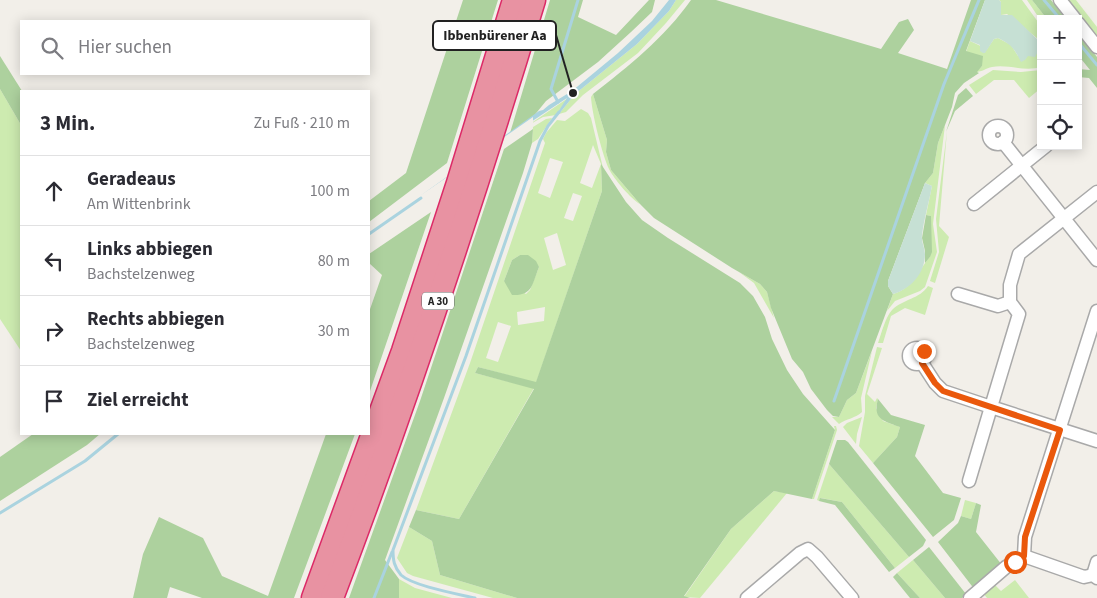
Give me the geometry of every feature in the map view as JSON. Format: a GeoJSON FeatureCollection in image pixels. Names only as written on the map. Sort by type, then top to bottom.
{"type":"FeatureCollection","features":[{"type":"Feature","properties":{"kind":"highway","name":"A 30"},"geometry":{"type":"LineString","coordinates":[[313,598],[406,342],[458,183],[514,0]]}},
{"type":"Feature","properties":{"kind":"highway","name":"A 30"},"geometry":{"type":"LineString","coordinates":[[332,598],[433,317],[534,0]]}},
{"type":"Feature","properties":{"kind":"street"},"geometry":{"type":"LineString","coordinates":[[1060,0],[1072,15]]}},
{"type":"Feature","properties":{"kind":"street"},"geometry":{"type":"LineString","coordinates":[[1082,28],[1097,47]]}},
{"type":"Feature","properties":{"kind":"street"},"geometry":{"type":"LineString","coordinates":[[1003,142],[1097,260]]}},
{"type":"Feature","properties":{"kind":"street"},"geometry":{"type":"LineString","coordinates":[[974,204],[1041,150]]}},
{"type":"Feature","properties":{"kind":"street"},"geometry":{"type":"LineString","coordinates":[[969,481],[1019,314],[1010,302],[1010,285],[1019,254],[1097,192]]}},
{"type":"Feature","properties":{"kind":"street"},"geometry":{"type":"LineString","coordinates":[[958,294],[998,306],[1010,302]]}},
{"type":"Feature","properties":{"kind":"street"},"geometry":{"type":"LineString","coordinates":[[1024,556],[1025,537],[1094,335],[1097,311]]}},
{"type":"Feature","properties":{"kind":"street"},"geometry":{"type":"LineString","coordinates":[[922,363],[935,383],[943,391],[1097,442]]}},
{"type":"Feature","properties":{"kind":"street"},"geometry":{"type":"LineString","coordinates":[[747,598],[800,553],[808,549],[852,598]]}},
{"type":"Feature","properties":{"kind":"street"},"geometry":{"type":"LineString","coordinates":[[1024,556],[1084,577],[1095,577],[1097,562]]}},
{"type":"Feature","properties":{"kind":"street"},"geometry":{"type":"LineString","coordinates":[[970,598],[1006,567],[1024,556]]}},
{"type":"Feature","properties":{"kind":"green space"},"geometry":{"type":"Polygon","coordinates":[[[463,0],[498,0],[447,163],[370,221],[370,200],[406,173],[463,0]]]}},
{"type":"Feature","properties":{"kind":"green space"},"geometry":{"type":"Polygon","coordinates":[[[550,0],[583,0],[578,17],[616,35],[649,0],[655,0],[652,12],[631,32],[598,62],[546,101],[533,117],[510,133],[550,0]]]}},
{"type":"Feature","properties":{"kind":"green space"},"geometry":{"type":"Polygon","coordinates":[[[676,0],[685,0],[638,53],[583,95],[566,112],[559,114],[575,94],[637,44],[669,11],[676,0]]]}},
{"type":"Feature","properties":{"kind":"green space"},"geometry":{"type":"Polygon","coordinates":[[[691,0],[716,0],[881,49],[899,22],[908,19],[914,30],[898,53],[947,69],[971,0],[985,0],[966,51],[983,56],[982,66],[977,72],[979,73],[964,83],[955,93],[952,107],[938,143],[933,173],[925,183],[888,281],[888,286],[893,294],[856,393],[847,400],[839,417],[833,416],[827,410],[811,389],[803,372],[792,359],[771,308],[767,292],[760,284],[654,218],[611,170],[606,152],[607,140],[593,94],[658,39],[691,0]]]}},
{"type":"Feature","properties":{"kind":"green space"},"geometry":{"type":"Polygon","coordinates":[[[985,0],[999,0],[1001,2],[1001,15],[1012,15],[1037,39],[1037,53],[1035,57],[1028,56],[1021,62],[1012,47],[998,38],[994,39],[985,53],[980,51],[980,45],[970,41],[985,0]]]}},
{"type":"Feature","properties":{"kind":"green space"},"geometry":{"type":"Polygon","coordinates":[[[999,0],[1022,0],[1037,21],[1037,38],[1007,14],[1001,15],[1001,2],[999,0]]]}},
{"type":"Feature","properties":{"kind":"green space"},"geometry":{"type":"Polygon","coordinates":[[[1027,0],[1032,0],[1044,15],[1037,15],[1027,0]]]}},
{"type":"Feature","properties":{"kind":"green space"},"geometry":{"type":"Polygon","coordinates":[[[1032,0],[1051,0],[1063,15],[1044,15],[1032,0]]]}},
{"type":"Feature","properties":{"kind":"green space"},"geometry":{"type":"Polygon","coordinates":[[[1066,0],[1076,0],[1097,27],[1097,38],[1082,20],[1082,15],[1078,15],[1066,0]]]}},
{"type":"Feature","properties":{"kind":"green space"},"geometry":{"type":"Polygon","coordinates":[[[998,38],[1011,45],[1018,56],[1028,56],[1037,52],[1037,68],[1028,69],[998,66],[976,72],[982,66],[966,52],[970,41],[987,49],[994,39],[998,38]]]}},
{"type":"Feature","properties":{"kind":"green space"},"geometry":{"type":"Polygon","coordinates":[[[1082,39],[1097,57],[1097,88],[1089,78],[1082,77],[1082,69],[1090,70],[1082,60],[1082,39]]]}},
{"type":"Feature","properties":{"kind":"green space"},"geometry":{"type":"Polygon","coordinates":[[[0,56],[21,90],[20,123],[0,89],[0,56]]]}},
{"type":"Feature","properties":{"kind":"green space"},"geometry":{"type":"Polygon","coordinates":[[[993,70],[1021,72],[1037,70],[1037,91],[1029,98],[1014,80],[994,80],[976,94],[969,85],[993,70]]]}},
{"type":"Feature","properties":{"kind":"green space"},"geometry":{"type":"Polygon","coordinates":[[[966,88],[973,96],[955,111],[946,132],[958,95],[966,88]]]}},
{"type":"Feature","properties":{"kind":"green space"},"geometry":{"type":"Polygon","coordinates":[[[0,89],[20,123],[20,349],[0,319],[0,89]]]}},
{"type":"Feature","properties":{"kind":"green space"},"geometry":{"type":"Polygon","coordinates":[[[593,94],[607,140],[606,152],[611,170],[640,204],[623,188],[609,169],[595,123],[591,97],[593,94]]]}},
{"type":"Feature","properties":{"kind":"green space"},"geometry":{"type":"Polygon","coordinates":[[[568,98],[556,115],[543,117],[527,126],[568,98]]]}},
{"type":"Feature","properties":{"kind":"green space"},"geometry":{"type":"Polygon","coordinates":[[[581,109],[588,113],[591,118],[603,168],[601,165],[602,191],[536,383],[478,367],[475,373],[534,388],[459,519],[416,510],[470,363],[545,143],[543,139],[557,120],[565,121],[581,109]],[[593,145],[580,183],[592,188],[601,164],[593,145]],[[550,158],[538,193],[550,198],[563,162],[550,158]],[[573,193],[564,218],[573,221],[582,196],[573,193]],[[557,233],[544,238],[553,270],[566,265],[557,233]],[[520,255],[512,260],[504,281],[526,294],[530,290],[539,267],[520,255]],[[545,307],[517,312],[518,325],[544,321],[545,307]],[[498,322],[486,358],[498,362],[511,326],[498,322]]]}},
{"type":"Feature","properties":{"kind":"green space"},"geometry":{"type":"Polygon","coordinates":[[[552,118],[538,139],[532,143],[533,127],[546,119],[552,118]]]}},
{"type":"Feature","properties":{"kind":"green space"},"geometry":{"type":"Polygon","coordinates":[[[945,125],[933,224],[937,252],[925,287],[920,291],[895,301],[887,311],[893,294],[906,288],[911,283],[930,257],[931,216],[926,215],[932,186],[925,183],[933,173],[938,143],[945,125]]]}},
{"type":"Feature","properties":{"kind":"green space"},"geometry":{"type":"Polygon","coordinates":[[[533,129],[532,143],[523,173],[385,560],[399,579],[399,598],[349,598],[420,401],[504,149],[533,129]]]}},
{"type":"Feature","properties":{"kind":"green space"},"geometry":{"type":"Polygon","coordinates":[[[947,131],[939,226],[949,237],[935,283],[930,281],[939,252],[936,219],[947,131]]]}},
{"type":"Feature","properties":{"kind":"green space"},"geometry":{"type":"Polygon","coordinates":[[[601,164],[626,202],[642,220],[740,283],[753,296],[765,317],[772,339],[787,370],[803,394],[835,430],[812,499],[774,491],[731,529],[684,596],[690,598],[517,598],[440,575],[432,541],[409,527],[416,510],[459,519],[534,389],[475,373],[478,367],[536,382],[602,191],[601,164]]]}},
{"type":"Feature","properties":{"kind":"green space"},"geometry":{"type":"Polygon","coordinates":[[[925,183],[932,186],[922,235],[925,254],[923,268],[911,284],[900,292],[893,294],[888,286],[888,281],[925,183]]]}},
{"type":"Feature","properties":{"kind":"green space"},"geometry":{"type":"Polygon","coordinates":[[[431,212],[370,391],[370,309],[382,275],[370,264],[370,253],[431,212]]]}},
{"type":"Feature","properties":{"kind":"green space"},"geometry":{"type":"Polygon","coordinates":[[[926,215],[931,216],[932,252],[925,263],[922,238],[926,215]]]}},
{"type":"Feature","properties":{"kind":"green space"},"geometry":{"type":"Polygon","coordinates":[[[520,255],[528,255],[536,261],[539,267],[531,288],[519,295],[512,295],[504,281],[512,260],[520,255]]]}},
{"type":"Feature","properties":{"kind":"green space"},"geometry":{"type":"Polygon","coordinates":[[[739,272],[760,284],[767,292],[774,318],[754,283],[739,272]]]}},
{"type":"Feature","properties":{"kind":"green space"},"geometry":{"type":"Polygon","coordinates":[[[928,286],[933,288],[925,315],[905,308],[891,316],[883,343],[878,343],[892,310],[901,303],[921,294],[928,286]]]}},
{"type":"Feature","properties":{"kind":"green space"},"geometry":{"type":"Polygon","coordinates":[[[877,347],[882,348],[867,394],[875,402],[878,399],[876,408],[883,421],[900,427],[897,437],[873,463],[859,446],[865,412],[865,396],[877,347]]]}},
{"type":"Feature","properties":{"kind":"green space"},"geometry":{"type":"Polygon","coordinates":[[[872,351],[861,398],[862,412],[839,424],[832,417],[839,417],[847,400],[856,393],[872,351]]]}},
{"type":"Feature","properties":{"kind":"green space"},"geometry":{"type":"Polygon","coordinates":[[[878,399],[891,415],[925,425],[915,456],[943,493],[961,498],[954,520],[933,537],[873,463],[897,437],[900,427],[878,416],[878,399]]]}},
{"type":"Feature","properties":{"kind":"green space"},"geometry":{"type":"Polygon","coordinates":[[[862,417],[856,444],[843,427],[847,423],[862,417]]]}},
{"type":"Feature","properties":{"kind":"green space"},"geometry":{"type":"Polygon","coordinates":[[[834,426],[836,426],[837,430],[814,499],[812,499],[835,430],[834,426]]]}},
{"type":"Feature","properties":{"kind":"green space"},"geometry":{"type":"Polygon","coordinates":[[[32,435],[99,435],[87,445],[0,501],[0,457],[32,435]]]}},
{"type":"Feature","properties":{"kind":"green space"},"geometry":{"type":"Polygon","coordinates":[[[326,435],[355,435],[294,598],[202,598],[170,587],[167,598],[133,598],[143,554],[159,517],[203,538],[222,576],[268,596],[326,435]]]}},
{"type":"Feature","properties":{"kind":"green space"},"geometry":{"type":"Polygon","coordinates":[[[837,440],[848,442],[926,540],[923,546],[909,557],[829,464],[837,440]]]}},
{"type":"Feature","properties":{"kind":"green space"},"geometry":{"type":"Polygon","coordinates":[[[829,464],[909,557],[895,568],[842,502],[821,498],[819,501],[817,500],[829,464]]]}},
{"type":"Feature","properties":{"kind":"green space"},"geometry":{"type":"Polygon","coordinates":[[[774,491],[787,493],[700,598],[684,597],[731,529],[774,491]]]}},
{"type":"Feature","properties":{"kind":"green space"},"geometry":{"type":"Polygon","coordinates":[[[820,498],[842,502],[895,568],[889,572],[835,505],[819,501],[820,498]]]}},
{"type":"Feature","properties":{"kind":"green space"},"geometry":{"type":"Polygon","coordinates":[[[965,500],[976,503],[971,519],[961,516],[965,500]]]}},
{"type":"Feature","properties":{"kind":"green space"},"geometry":{"type":"Polygon","coordinates":[[[976,503],[981,505],[976,532],[1002,565],[975,590],[938,542],[958,523],[961,516],[971,519],[976,503]]]}},
{"type":"Feature","properties":{"kind":"green space"},"geometry":{"type":"Polygon","coordinates":[[[409,527],[432,541],[440,575],[517,598],[493,598],[407,573],[397,558],[409,527]]]}},
{"type":"Feature","properties":{"kind":"green space"},"geometry":{"type":"Polygon","coordinates":[[[929,547],[966,594],[962,598],[945,598],[913,560],[929,547]]]}},
{"type":"Feature","properties":{"kind":"green space"},"geometry":{"type":"Polygon","coordinates":[[[913,560],[945,598],[920,598],[897,573],[913,560]]]}},
{"type":"Feature","properties":{"kind":"green space"},"geometry":{"type":"Polygon","coordinates":[[[897,573],[920,598],[910,598],[893,577],[897,573]]]}},
{"type":"Feature","properties":{"kind":"green space"},"geometry":{"type":"Polygon","coordinates":[[[399,579],[415,588],[452,598],[399,598],[399,579]]]}},
{"type":"Feature","properties":{"kind":"green space"},"geometry":{"type":"Polygon","coordinates":[[[1015,580],[1029,598],[987,598],[983,593],[994,584],[1001,591],[1015,580]]]}},
{"type":"Feature","properties":{"kind":"water"},"geometry":{"type":"Polygon","coordinates":[[[669,0],[676,0],[669,11],[637,44],[575,94],[559,114],[556,115],[567,98],[420,196],[539,111],[572,91],[618,53],[652,21],[669,0]]]}},
{"type":"Feature","properties":{"kind":"pier"},"geometry":{"type":"Polygon","coordinates":[[[533,117],[533,125],[422,203],[420,196],[533,117]]]}},
{"type":"Feature","properties":{"kind":"waterway"},"geometry":{"type":"LineString","coordinates":[[558,102],[551,89],[578,0]]}},
{"type":"Feature","properties":{"kind":"waterway"},"geometry":{"type":"LineString","coordinates":[[834,401],[944,84],[979,0]]}},
{"type":"Feature","properties":{"kind":"waterway"},"geometry":{"type":"LineString","coordinates":[[1044,0],[1057,15]]}},
{"type":"Feature","properties":{"kind":"waterway"},"geometry":{"type":"LineString","coordinates":[[1082,47],[1097,65]]}},
{"type":"Feature","properties":{"kind":"waterway"},"geometry":{"type":"LineString","coordinates":[[475,598],[436,589],[407,579],[401,575],[395,566],[393,550],[466,356],[540,141],[548,126],[559,112]]}},
{"type":"Feature","properties":{"kind":"waterway"},"geometry":{"type":"LineString","coordinates":[[370,233],[421,198]]}},
{"type":"Feature","properties":{"kind":"waterway"},"geometry":{"type":"LineString","coordinates":[[0,513],[85,461],[117,435]]}},
{"type":"Feature","properties":{"kind":"waterway"},"geometry":{"type":"LineString","coordinates":[[374,598],[392,552]]}},
{"type":"Feature","properties":{"kind":"place","name":"Ibbenbürener Aa"},"geometry":{"type":"Point","coordinates":[573,93]}},
{"type":"Feature","properties":{"kind":"route"},"geometry":{"type":"LineString","coordinates":[[924,351],[925,359],[922,363],[935,383],[943,391],[1060,430],[1025,537],[1024,556],[1015,562]]}}]}
